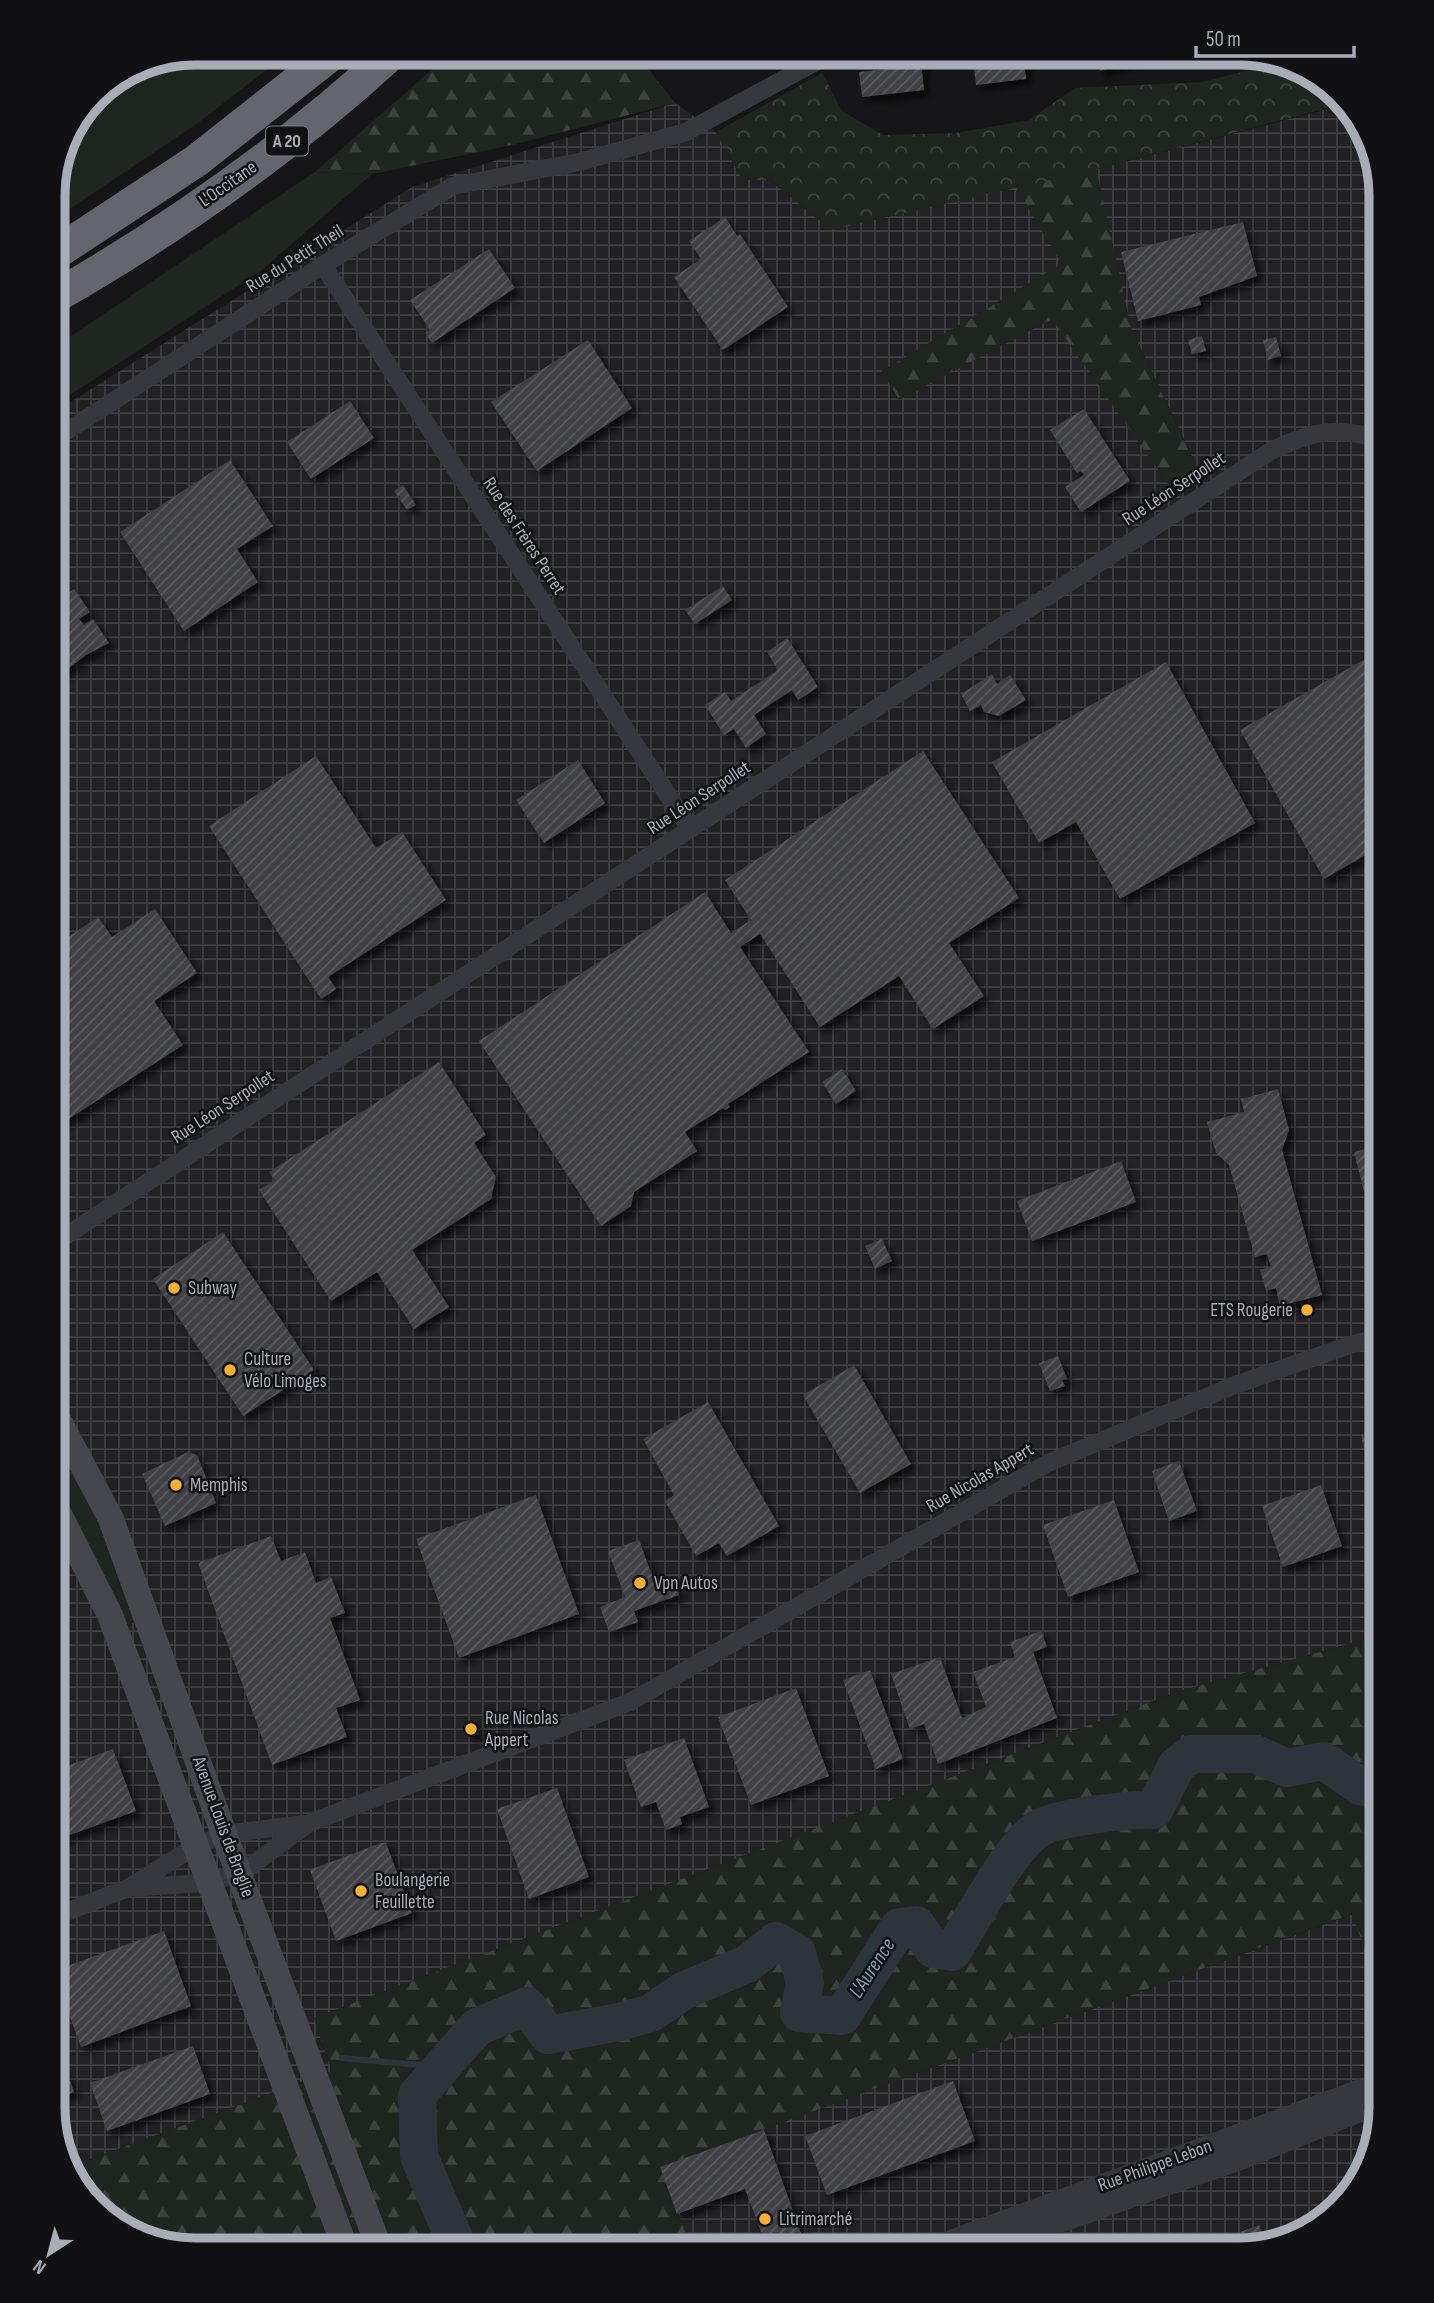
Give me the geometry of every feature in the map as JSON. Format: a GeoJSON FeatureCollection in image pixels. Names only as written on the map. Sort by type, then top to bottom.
{"type":"FeatureCollection","features":[{"type":"Feature","properties":{"kind":"highway","name":"L'Occitane"},"geometry":{"type":"LineString","coordinates":[[65,248],[127,209],[261,113],[318,65]]}},
{"type":"Feature","properties":{"kind":"highway","name":"L'Occitane"},"geometry":{"type":"LineString","coordinates":[[65,290],[175,221],[274,152],[377,65]]}},
{"type":"Feature","properties":{"kind":"highway"},"geometry":{"type":"LineString","coordinates":[[65,240],[127,209]]}},
{"type":"Feature","properties":{"kind":"highway"},"geometry":{"type":"LineString","coordinates":[[65,307],[175,221]]}},
{"type":"Feature","properties":{"kind":"main road","name":"Avenue Louis de Broglie"},"geometry":{"type":"LineString","coordinates":[[65,1433],[111,1519],[224,1834],[376,2238]]}},
{"type":"Feature","properties":{"kind":"main road","name":"Avenue Louis de Broglie"},"geometry":{"type":"LineString","coordinates":[[65,1526],[110,1615],[342,2238]]}},
{"type":"Feature","properties":{"kind":"street","name":"Rue du Petit Theil"},"geometry":{"type":"LineString","coordinates":[[65,432],[323,265],[453,186],[579,162],[686,132],[810,65]]}},
{"type":"Feature","properties":{"kind":"street","name":"Rue des Frères Perret"},"geometry":{"type":"LineString","coordinates":[[323,265],[690,829]]}},
{"type":"Feature","properties":{"kind":"street","name":"Rue Léon Serpollet"},"geometry":{"type":"LineString","coordinates":[[65,1236],[1271,451],[1298,438],[1325,431],[1348,431],[1369,437]]}},
{"type":"Feature","properties":{"kind":"street","name":"Rue Nicolas Appert"},"geometry":{"type":"LineString","coordinates":[[128,1888],[197,1846],[224,1834],[309,1823],[630,1702],[1048,1462],[1235,1385],[1369,1341]]}},
{"type":"Feature","properties":{"kind":"street","name":"Rue Nicolas Appert"},"geometry":{"type":"LineString","coordinates":[[240,1874],[309,1823]]}},
{"type":"Feature","properties":{"kind":"street"},"geometry":{"type":"LineString","coordinates":[[65,1912],[128,1888],[209,1882],[240,1874]]}},
{"type":"Feature","properties":{"kind":"street","name":"Rue Philippe Lebon"},"geometry":{"type":"LineString","coordinates":[[961,2238],[1369,2088]]}},
{"type":"Feature","properties":{"kind":"street","name":"Rue Philippe Lebon"},"geometry":{"type":"LineString","coordinates":[[1012,2238],[1242,2158],[1369,2107]]}},
{"type":"Feature","properties":{"kind":"shaded area"},"geometry":{"type":"Polygon","coordinates":[[[675,103],[716,132],[742,179],[771,181],[831,229],[1016,187],[1062,264],[882,371],[899,399],[1052,319],[1199,471],[1131,328],[1094,170],[1335,107],[1347,123],[1365,161],[1369,195],[1369,1638],[1177,1692],[314,2018],[332,2071],[78,2164],[67,2133],[65,2108],[65,405],[412,187],[675,103]]]}},
{"type":"Feature","properties":{"kind":"shaded area"},"geometry":{"type":"Polygon","coordinates":[[[1353,1914],[1369,1959],[1369,2108],[1365,2142],[1359,2158],[1347,2180],[1325,2206],[1296,2225],[1264,2236],[687,2238],[660,2167],[1353,1914]]]}},
{"type":"Feature","properties":{"kind":"green space"},"geometry":{"type":"Polygon","coordinates":[[[273,65],[198,123],[65,212],[66,178],[78,138],[103,103],[123,87],[145,75],[170,67],[273,65]]]}},
{"type":"Feature","properties":{"kind":"green space"},"geometry":{"type":"Polygon","coordinates":[[[437,65],[645,65],[675,103],[512,145],[372,174],[315,172],[437,65]]]}},
{"type":"Feature","properties":{"kind":"green space"},"geometry":{"type":"Polygon","coordinates":[[[1264,67],[1296,78],[1334,106],[1094,170],[831,230],[772,181],[742,179],[716,132],[822,73],[842,111],[883,135],[956,133],[1029,120],[1075,88],[1202,82],[1264,67]]]}},
{"type":"Feature","properties":{"kind":"green space"},"geometry":{"type":"Polygon","coordinates":[[[1096,168],[1131,328],[1199,472],[1171,488],[1052,319],[899,400],[882,371],[1062,264],[1016,187],[1096,168]]]}},
{"type":"Feature","properties":{"kind":"green space"},"geometry":{"type":"Polygon","coordinates":[[[315,172],[372,174],[262,270],[65,398],[65,340],[315,172]]]}},
{"type":"Feature","properties":{"kind":"green space"},"geometry":{"type":"Polygon","coordinates":[[[65,1449],[98,1508],[136,1619],[133,1623],[127,1623],[121,1617],[65,1503],[65,1449]]]}},
{"type":"Feature","properties":{"kind":"green space"},"geometry":{"type":"Polygon","coordinates":[[[1369,1638],[1369,1960],[1352,1914],[661,2167],[688,2238],[170,2236],[138,2225],[109,2206],[97,2194],[78,2165],[332,2071],[314,2018],[1177,1692],[1369,1638]]]}},
{"type":"Feature","properties":{"kind":"building"},"geometry":{"type":"Polygon","coordinates":[[[886,65],[921,65],[924,90],[862,97],[859,72],[887,69],[886,65]]]}},
{"type":"Feature","properties":{"kind":"building"},"geometry":{"type":"Polygon","coordinates":[[[974,65],[1024,65],[1026,79],[976,85],[974,65]]]}},
{"type":"Feature","properties":{"kind":"building"},"geometry":{"type":"Polygon","coordinates":[[[1098,65],[1119,65],[1100,71],[1098,65]]]}},
{"type":"Feature","properties":{"kind":"building"},"geometry":{"type":"Polygon","coordinates":[[[725,217],[737,236],[740,234],[788,307],[723,350],[674,277],[701,259],[689,241],[725,217]]]}},
{"type":"Feature","properties":{"kind":"building"},"geometry":{"type":"Polygon","coordinates":[[[1243,222],[1257,276],[1199,297],[1201,305],[1138,321],[1121,252],[1243,222]]]}},
{"type":"Feature","properties":{"kind":"building"},"geometry":{"type":"Polygon","coordinates":[[[489,249],[515,288],[432,343],[425,333],[430,330],[410,300],[489,249]]]}},
{"type":"Feature","properties":{"kind":"building"},"geometry":{"type":"Polygon","coordinates":[[[1202,336],[1206,351],[1192,354],[1188,340],[1202,336]]]}},
{"type":"Feature","properties":{"kind":"building"},"geometry":{"type":"Polygon","coordinates":[[[1276,337],[1281,356],[1268,360],[1263,340],[1276,337]]]}},
{"type":"Feature","properties":{"kind":"building"},"geometry":{"type":"Polygon","coordinates":[[[588,340],[632,408],[537,471],[491,402],[588,340]]]}},
{"type":"Feature","properties":{"kind":"building"},"geometry":{"type":"Polygon","coordinates":[[[350,401],[374,438],[311,479],[287,442],[350,401]]]}},
{"type":"Feature","properties":{"kind":"building"},"geometry":{"type":"Polygon","coordinates":[[[1084,409],[1130,481],[1081,512],[1065,487],[1084,475],[1081,471],[1077,473],[1050,430],[1084,409]]]}},
{"type":"Feature","properties":{"kind":"building"},"geometry":{"type":"Polygon","coordinates":[[[230,460],[273,526],[237,549],[258,582],[184,631],[120,532],[230,460]]]}},
{"type":"Feature","properties":{"kind":"building"},"geometry":{"type":"Polygon","coordinates":[[[403,485],[416,505],[407,510],[394,491],[403,485]]]}},
{"type":"Feature","properties":{"kind":"building"},"geometry":{"type":"Polygon","coordinates":[[[723,586],[732,600],[695,624],[685,610],[723,586]]]}},
{"type":"Feature","properties":{"kind":"building"},"geometry":{"type":"Polygon","coordinates":[[[74,589],[90,612],[79,619],[84,625],[93,619],[109,643],[86,655],[65,671],[65,595],[74,589]]]}},
{"type":"Feature","properties":{"kind":"building"},"geometry":{"type":"Polygon","coordinates":[[[787,638],[818,687],[798,700],[792,690],[754,715],[766,734],[746,748],[734,729],[724,735],[705,705],[725,692],[731,701],[778,670],[767,652],[787,638]]]}},
{"type":"Feature","properties":{"kind":"building"},"geometry":{"type":"Polygon","coordinates":[[[1369,657],[1369,853],[1324,879],[1240,730],[1369,657]]]}},
{"type":"Feature","properties":{"kind":"building"},"geometry":{"type":"Polygon","coordinates":[[[1166,662],[1255,823],[1120,899],[1076,822],[1039,843],[992,762],[1166,662]]]}},
{"type":"Feature","properties":{"kind":"building"},"geometry":{"type":"Polygon","coordinates":[[[992,674],[997,684],[1010,675],[1026,700],[999,716],[984,712],[981,705],[970,711],[961,694],[992,674]]]}},
{"type":"Feature","properties":{"kind":"building"},"geometry":{"type":"Polygon","coordinates":[[[923,751],[1019,898],[949,943],[984,996],[933,1029],[899,976],[820,1027],[760,934],[740,947],[809,1052],[728,1104],[730,1107],[725,1110],[723,1108],[685,1132],[697,1151],[634,1192],[631,1206],[601,1226],[479,1041],[705,892],[731,933],[751,920],[725,880],[923,751]]]}},
{"type":"Feature","properties":{"kind":"building"},"geometry":{"type":"Polygon","coordinates":[[[316,756],[376,848],[402,832],[446,900],[328,977],[336,989],[321,999],[209,826],[316,756]]]}},
{"type":"Feature","properties":{"kind":"building"},"geometry":{"type":"Polygon","coordinates":[[[578,760],[605,803],[544,843],[516,800],[578,760]]]}},
{"type":"Feature","properties":{"kind":"building"},"geometry":{"type":"Polygon","coordinates":[[[155,909],[197,973],[154,1001],[183,1045],[65,1121],[65,939],[98,917],[112,937],[155,909]]]}},
{"type":"Feature","properties":{"kind":"building"},"geometry":{"type":"Polygon","coordinates":[[[439,1062],[486,1135],[474,1143],[496,1177],[491,1199],[412,1250],[449,1307],[414,1329],[377,1272],[331,1301],[259,1190],[275,1180],[269,1172],[439,1062]]]}},
{"type":"Feature","properties":{"kind":"building"},"geometry":{"type":"Polygon","coordinates":[[[842,1069],[856,1091],[836,1104],[822,1082],[842,1069]]]}},
{"type":"Feature","properties":{"kind":"building"},"geometry":{"type":"Polygon","coordinates":[[[1278,1089],[1289,1130],[1282,1150],[1322,1295],[1280,1306],[1276,1288],[1266,1291],[1260,1270],[1271,1267],[1267,1254],[1255,1257],[1229,1165],[1216,1153],[1207,1122],[1244,1112],[1241,1099],[1278,1089]]]}},
{"type":"Feature","properties":{"kind":"building"},"geometry":{"type":"Polygon","coordinates":[[[1369,1148],[1369,1212],[1354,1152],[1369,1148]]]}},
{"type":"Feature","properties":{"kind":"building"},"geometry":{"type":"Polygon","coordinates":[[[1121,1161],[1136,1202],[1032,1241],[1017,1201],[1121,1161]]]}},
{"type":"Feature","properties":{"kind":"building"},"geometry":{"type":"Polygon","coordinates":[[[223,1232],[314,1370],[243,1416],[153,1279],[223,1232]]]}},
{"type":"Feature","properties":{"kind":"building"},"geometry":{"type":"Polygon","coordinates":[[[882,1239],[892,1261],[875,1269],[865,1246],[882,1239]]]}},
{"type":"Feature","properties":{"kind":"building"},"geometry":{"type":"Polygon","coordinates":[[[1058,1356],[1067,1379],[1062,1380],[1065,1386],[1050,1391],[1039,1363],[1058,1356]]]}},
{"type":"Feature","properties":{"kind":"building"},"geometry":{"type":"Polygon","coordinates":[[[854,1365],[911,1464],[860,1493],[803,1395],[854,1365]]]}},
{"type":"Feature","properties":{"kind":"building"},"geometry":{"type":"Polygon","coordinates":[[[708,1402],[779,1526],[727,1556],[719,1543],[696,1556],[665,1501],[674,1495],[643,1439],[708,1402]]]}},
{"type":"Feature","properties":{"kind":"building"},"geometry":{"type":"Polygon","coordinates":[[[1369,1433],[1369,1476],[1361,1434],[1369,1433]]]}},
{"type":"Feature","properties":{"kind":"building"},"geometry":{"type":"Polygon","coordinates":[[[188,1452],[197,1455],[216,1503],[165,1526],[142,1474],[188,1452]]]}},
{"type":"Feature","properties":{"kind":"building"},"geometry":{"type":"Polygon","coordinates":[[[1179,1461],[1197,1511],[1169,1521],[1152,1471],[1179,1461]]]}},
{"type":"Feature","properties":{"kind":"building"},"geometry":{"type":"Polygon","coordinates":[[[1321,1485],[1342,1546],[1283,1567],[1262,1506],[1321,1485]]]}},
{"type":"Feature","properties":{"kind":"building"},"geometry":{"type":"Polygon","coordinates":[[[536,1495],[579,1614],[459,1658],[416,1539],[536,1495]]]}},
{"type":"Feature","properties":{"kind":"building"},"geometry":{"type":"Polygon","coordinates":[[[1114,1500],[1139,1572],[1068,1597],[1043,1525],[1114,1500]]]}},
{"type":"Feature","properties":{"kind":"building"},"geometry":{"type":"Polygon","coordinates":[[[271,1536],[281,1561],[305,1552],[316,1583],[331,1577],[345,1613],[330,1618],[360,1700],[336,1708],[347,1737],[272,1765],[198,1563],[271,1536]]]}},
{"type":"Feature","properties":{"kind":"building"},"geometry":{"type":"Polygon","coordinates":[[[639,1540],[656,1586],[674,1580],[679,1595],[634,1611],[638,1622],[609,1632],[600,1607],[625,1597],[608,1551],[639,1540]]]}},
{"type":"Feature","properties":{"kind":"building"},"geometry":{"type":"Polygon","coordinates":[[[1041,1631],[1047,1647],[1033,1652],[1057,1718],[938,1764],[924,1724],[910,1729],[891,1674],[940,1657],[962,1718],[986,1707],[973,1672],[1015,1657],[1010,1642],[1041,1631]]]}},
{"type":"Feature","properties":{"kind":"building"},"geometry":{"type":"Polygon","coordinates":[[[870,1670],[903,1759],[876,1769],[843,1680],[870,1670]]]}},
{"type":"Feature","properties":{"kind":"building"},"geometry":{"type":"Polygon","coordinates":[[[796,1688],[829,1776],[751,1805],[718,1717],[796,1688]]]}},
{"type":"Feature","properties":{"kind":"building","name":"Rue Nicolas Appert"},"geometry":{"type":"Polygon","coordinates":[[[474,1721],[479,1734],[468,1737],[464,1725],[474,1721]]]}},
{"type":"Feature","properties":{"kind":"building"},"geometry":{"type":"Polygon","coordinates":[[[684,1738],[709,1807],[680,1817],[682,1824],[666,1830],[656,1802],[641,1807],[624,1760],[684,1738]]]}},
{"type":"Feature","properties":{"kind":"building"},"geometry":{"type":"Polygon","coordinates":[[[113,1749],[136,1811],[65,1837],[65,1767],[113,1749]]]}},
{"type":"Feature","properties":{"kind":"building"},"geometry":{"type":"Polygon","coordinates":[[[557,1788],[589,1877],[529,1899],[497,1809],[557,1788]]]}},
{"type":"Feature","properties":{"kind":"building","name":"Boulangerie Feuillette"},"geometry":{"type":"Polygon","coordinates":[[[386,1843],[412,1913],[336,1941],[310,1870],[386,1843]]]}},
{"type":"Feature","properties":{"kind":"building"},"geometry":{"type":"Polygon","coordinates":[[[164,1931],[191,2006],[81,2047],[65,2004],[65,1967],[164,1931]]]}},
{"type":"Feature","properties":{"kind":"building"},"geometry":{"type":"Polygon","coordinates":[[[193,2046],[210,2094],[107,2131],[90,2083],[193,2046]]]}},
{"type":"Feature","properties":{"kind":"building"},"geometry":{"type":"Polygon","coordinates":[[[67,2072],[74,2092],[65,2095],[67,2072]]]}},
{"type":"Feature","properties":{"kind":"building"},"geometry":{"type":"Polygon","coordinates":[[[953,2081],[975,2141],[827,2195],[805,2136],[953,2081]]]}},
{"type":"Feature","properties":{"kind":"building"},"geometry":{"type":"Polygon","coordinates":[[[764,2130],[803,2238],[763,2238],[745,2189],[677,2214],[660,2167],[764,2130]]]}},
{"type":"Feature","properties":{"kind":"building"},"geometry":{"type":"Polygon","coordinates":[[[1259,2225],[1263,2236],[1239,2238],[1224,2238],[1259,2225]]]}},
{"type":"Feature","properties":{"kind":"waterway","name":"L'Aurence"},"geometry":{"type":"LineString","coordinates":[[454,2238],[419,2156],[417,2095],[477,2027],[527,2006],[548,2035],[619,2022],[651,2013],[683,1991],[747,1964],[776,1941],[797,1953],[805,1983],[799,2013],[842,2016],[899,1927],[916,1925],[933,1949],[952,1952],[1003,1868],[1027,1838],[1047,1825],[1077,1817],[1154,1810],[1177,1765],[1192,1754],[1256,1754],[1286,1768],[1324,1761],[1360,1786],[1369,1788]]}},
{"type":"Feature","properties":{"kind":"waterway"},"geometry":{"type":"LineString","coordinates":[[342,2058],[441,2067]]}},
{"type":"Feature","properties":{"kind":"place","name":"Subway"},"geometry":{"type":"Point","coordinates":[174,1288]}},
{"type":"Feature","properties":{"kind":"place","name":"ETS Rougerie"},"geometry":{"type":"Point","coordinates":[1307,1310]}},
{"type":"Feature","properties":{"kind":"place","name":"Culture Vélo Limoges"},"geometry":{"type":"Point","coordinates":[230,1370]}},
{"type":"Feature","properties":{"kind":"place","name":"Memphis"},"geometry":{"type":"Point","coordinates":[176,1485]}},
{"type":"Feature","properties":{"kind":"place","name":"Vpn Autos"},"geometry":{"type":"Point","coordinates":[640,1583]}},
{"type":"Feature","properties":{"kind":"place","name":"Rue Nicolas Appert"},"geometry":{"type":"Point","coordinates":[471,1729]}},
{"type":"Feature","properties":{"kind":"place","name":"Boulangerie Feuillette"},"geometry":{"type":"Point","coordinates":[361,1891]}},
{"type":"Feature","properties":{"kind":"place","name":"Litrimarché"},"geometry":{"type":"Point","coordinates":[765,2219]}}]}
